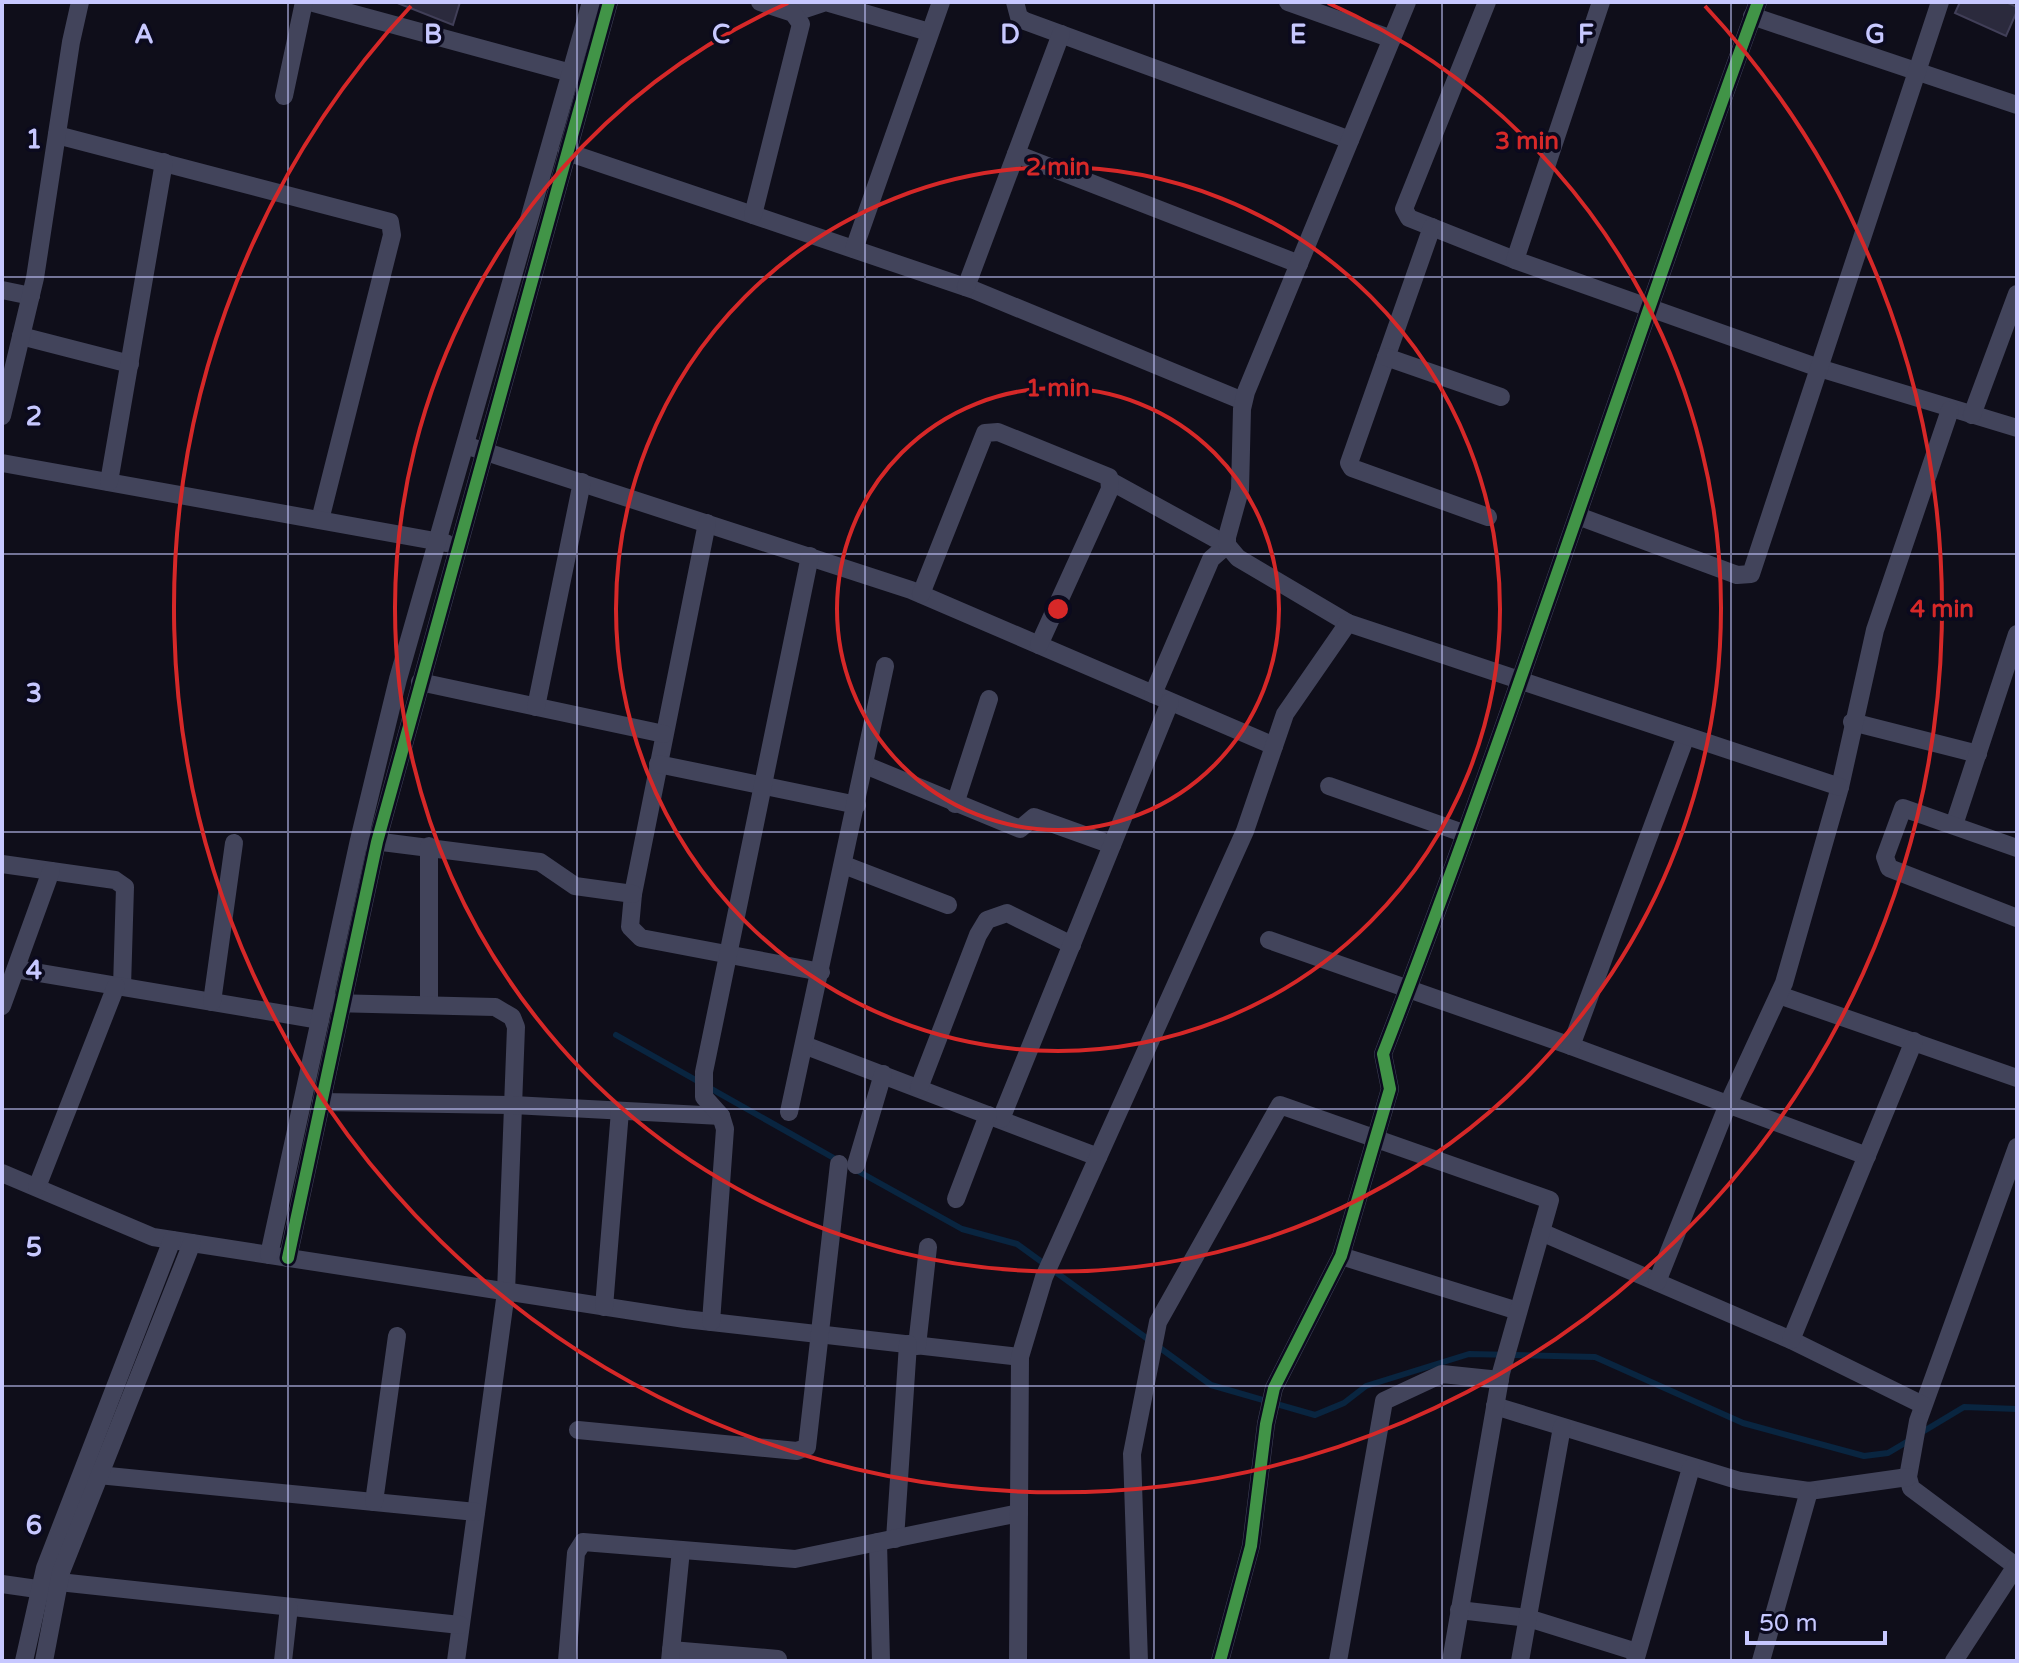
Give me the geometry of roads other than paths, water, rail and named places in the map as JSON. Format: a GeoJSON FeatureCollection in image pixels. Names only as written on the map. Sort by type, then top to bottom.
{"type":"FeatureCollection","features":[{"type":"Feature","properties":{"kind":"street"},"geometry":{"type":"LineString","coordinates":[[2,416],[31,296],[80,2]]}},
{"type":"Feature","properties":{"kind":"street"},"geometry":{"type":"LineString","coordinates":[[284,96],[304,2]]}},
{"type":"Feature","properties":{"kind":"street"},"geometry":{"type":"LineString","coordinates":[[310,2],[580,76]]}},
{"type":"Feature","properties":{"kind":"street"},"geometry":{"type":"LineString","coordinates":[[368,841],[420,682],[567,152],[591,2]]}},
{"type":"Feature","properties":{"kind":"street"},"geometry":{"type":"LineString","coordinates":[[278,1257],[329,1009],[436,541],[580,76],[609,2]]}},
{"type":"Feature","properties":{"kind":"street"},"geometry":{"type":"LineString","coordinates":[[753,215],[801,24],[793,13],[760,2]]}},
{"type":"Feature","properties":{"kind":"street"},"geometry":{"type":"LineString","coordinates":[[793,13],[826,2],[929,32]]}},
{"type":"Feature","properties":{"kind":"street"},"geometry":{"type":"LineString","coordinates":[[854,249],[941,2]]}},
{"type":"Feature","properties":{"kind":"street"},"geometry":{"type":"LineString","coordinates":[[1015,2],[1019,17],[1350,140]]}},
{"type":"Feature","properties":{"kind":"street"},"geometry":{"type":"LineString","coordinates":[[1288,2],[1392,39]]}},
{"type":"Feature","properties":{"kind":"street"},"geometry":{"type":"LineString","coordinates":[[956,1199],[1072,945],[1112,845],[1211,559],[1227,545],[1240,490],[1243,401],[1407,2]]}},
{"type":"Feature","properties":{"kind":"street"},"geometry":{"type":"LineString","coordinates":[[1487,2],[1404,209],[1409,218],[1515,260],[1819,368],[2017,428]]}},
{"type":"Feature","properties":{"kind":"street"},"geometry":{"type":"LineString","coordinates":[[1515,260],[1601,2]]}},
{"type":"Feature","properties":{"kind":"street"},"geometry":{"type":"LineString","coordinates":[[1578,516],[1737,575],[1751,574],[1914,72],[1940,2]]}},
{"type":"Feature","properties":{"kind":"street"},"geometry":{"type":"LineString","coordinates":[[1220,1661],[1251,1546],[1266,1424],[1274,1388],[1341,1256],[1390,1089],[1383,1054],[1578,516],[1647,306],[1753,7],[1914,72],[2017,105]]}},
{"type":"Feature","properties":{"kind":"street"},"geometry":{"type":"LineString","coordinates":[[966,287],[1061,34]]}},
{"type":"Feature","properties":{"kind":"street"},"geometry":{"type":"LineString","coordinates":[[57,135],[383,218],[392,228],[320,520]]}},
{"type":"Feature","properties":{"kind":"street"},"geometry":{"type":"LineString","coordinates":[[567,152],[966,287],[1243,401]]}},
{"type":"Feature","properties":{"kind":"street"},"geometry":{"type":"LineString","coordinates":[[1016,154],[1299,264]]}},
{"type":"Feature","properties":{"kind":"street"},"geometry":{"type":"LineString","coordinates":[[109,482],[164,162]]}},
{"type":"Feature","properties":{"kind":"street"},"geometry":{"type":"LineString","coordinates":[[1432,227],[1349,458],[1352,468],[1488,517]]}},
{"type":"Feature","properties":{"kind":"street"},"geometry":{"type":"LineString","coordinates":[[2,290],[31,296]]}},
{"type":"Feature","properties":{"kind":"street"},"geometry":{"type":"LineString","coordinates":[[1972,415],[2017,294]]}},
{"type":"Feature","properties":{"kind":"street"},"geometry":{"type":"LineString","coordinates":[[21,336],[130,364]]}},
{"type":"Feature","properties":{"kind":"street"},"geometry":{"type":"LineString","coordinates":[[1386,357],[1501,397]]}},
{"type":"Feature","properties":{"kind":"street"},"geometry":{"type":"LineString","coordinates":[[1657,1282],[1728,1104],[1779,995],[1840,787],[1852,722],[1875,630],[1950,410]]}},
{"type":"Feature","properties":{"kind":"street"},"geometry":{"type":"LineString","coordinates":[[921,594],[985,433],[998,432],[1109,477],[1112,482],[1227,545],[1238,558],[1348,623],[1840,787]]}},
{"type":"Feature","properties":{"kind":"street"},"geometry":{"type":"LineString","coordinates":[[464,445],[921,594],[1274,746]]}},
{"type":"Feature","properties":{"kind":"street"},"geometry":{"type":"LineString","coordinates":[[2,463],[457,545]]}},
{"type":"Feature","properties":{"kind":"street"},"geometry":{"type":"LineString","coordinates":[[536,707],[582,482]]}},
{"type":"Feature","properties":{"kind":"street"},"geometry":{"type":"LineString","coordinates":[[1039,645],[1112,482]]}},
{"type":"Feature","properties":{"kind":"street"},"geometry":{"type":"LineString","coordinates":[[707,523],[629,919],[634,934],[821,972]]}},
{"type":"Feature","properties":{"kind":"street"},"geometry":{"type":"LineString","coordinates":[[711,1322],[725,1129],[721,1116],[704,1097],[704,1072],[810,556]]}},
{"type":"Feature","properties":{"kind":"street"},"geometry":{"type":"LineString","coordinates":[[1018,1661],[1020,1357],[1044,1277],[1245,831],[1291,703],[1348,623]]}},
{"type":"Feature","properties":{"kind":"street"},"geometry":{"type":"LineString","coordinates":[[1954,825],[2017,634]]}},
{"type":"Feature","properties":{"kind":"street"},"geometry":{"type":"LineString","coordinates":[[789,1112],[885,666]]}},
{"type":"Feature","properties":{"kind":"street"},"geometry":{"type":"LineString","coordinates":[[420,682],[664,734]]}},
{"type":"Feature","properties":{"kind":"street"},"geometry":{"type":"LineString","coordinates":[[955,804],[989,699]]}},
{"type":"Feature","properties":{"kind":"street"},"geometry":{"type":"LineString","coordinates":[[1852,722],[1978,754]]}},
{"type":"Feature","properties":{"kind":"street"},"geometry":{"type":"LineString","coordinates":[[1571,1046],[1686,736]]}},
{"type":"Feature","properties":{"kind":"street"},"geometry":{"type":"LineString","coordinates":[[658,764],[762,788],[857,805]]}},
{"type":"Feature","properties":{"kind":"street"},"geometry":{"type":"LineString","coordinates":[[865,765],[1020,829],[1034,817],[1112,845]]}},
{"type":"Feature","properties":{"kind":"street"},"geometry":{"type":"LineString","coordinates":[[1329,786],[1463,833]]}},
{"type":"Feature","properties":{"kind":"street"},"geometry":{"type":"LineString","coordinates":[[2017,848],[1903,808],[1885,864],[2017,918]]}},
{"type":"Feature","properties":{"kind":"street"},"geometry":{"type":"LineString","coordinates":[[368,841],[429,846],[540,862],[575,886],[633,894]]}},
{"type":"Feature","properties":{"kind":"street"},"geometry":{"type":"LineString","coordinates":[[212,1002],[234,843]]}},
{"type":"Feature","properties":{"kind":"street"},"geometry":{"type":"LineString","coordinates":[[429,846],[429,1005]]}},
{"type":"Feature","properties":{"kind":"street"},"geometry":{"type":"LineString","coordinates":[[2,864],[115,880],[125,887],[119,987],[37,1187]]}},
{"type":"Feature","properties":{"kind":"street"},"geometry":{"type":"LineString","coordinates":[[844,865],[948,905]]}},
{"type":"Feature","properties":{"kind":"street"},"geometry":{"type":"LineString","coordinates":[[2,1006],[51,871]]}},
{"type":"Feature","properties":{"kind":"street"},"geometry":{"type":"LineString","coordinates":[[919,1088],[987,920],[1007,913],[1072,945]]}},
{"type":"Feature","properties":{"kind":"street"},"geometry":{"type":"LineString","coordinates":[[1269,940],[1571,1046],[1867,1156]]}},
{"type":"Feature","properties":{"kind":"street"},"geometry":{"type":"LineString","coordinates":[[16,969],[212,1002],[329,1009],[429,1005],[495,1007],[512,1017],[516,1027],[506,1292],[456,1661]]}},
{"type":"Feature","properties":{"kind":"street"},"geometry":{"type":"LineString","coordinates":[[1779,995],[2017,1078]]}},
{"type":"Feature","properties":{"kind":"street"},"geometry":{"type":"LineString","coordinates":[[278,1257],[321,1102],[329,1009]]}},
{"type":"Feature","properties":{"kind":"street"},"geometry":{"type":"LineString","coordinates":[[1791,1340],[1914,1041]]}},
{"type":"Feature","properties":{"kind":"street"},"geometry":{"type":"LineString","coordinates":[[804,1045],[1098,1157]]}},
{"type":"Feature","properties":{"kind":"street"},"geometry":{"type":"LineString","coordinates":[[578,1430],[803,1450],[809,1441],[848,1165],[883,1074]]}},
{"type":"Feature","properties":{"kind":"street"},"geometry":{"type":"LineString","coordinates":[[321,1102],[513,1105],[721,1116]]}},
{"type":"Feature","properties":{"kind":"street"},"geometry":{"type":"LineString","coordinates":[[1139,1661],[1132,1454],[1151,1347],[1158,1322],[1280,1105],[1550,1200],[1500,1376],[1451,1661]]}},
{"type":"Feature","properties":{"kind":"street"},"geometry":{"type":"LineString","coordinates":[[604,1307],[620,1111]]}},
{"type":"Feature","properties":{"kind":"street"},"geometry":{"type":"LineString","coordinates":[[1954,1661],[2016,1566],[1911,1488],[1908,1477],[1920,1413],[2017,1147]]}},
{"type":"Feature","properties":{"kind":"street"},"geometry":{"type":"LineString","coordinates":[[2,1173],[153,1237],[711,1322],[1020,1357]]}},
{"type":"Feature","properties":{"kind":"street"},"geometry":{"type":"LineString","coordinates":[[1541,1232],[1791,1340],[1920,1413]]}},
{"type":"Feature","properties":{"kind":"street"},"geometry":{"type":"LineString","coordinates":[[24,1661],[172,1240]]}},
{"type":"Feature","properties":{"kind":"street"},"geometry":{"type":"LineString","coordinates":[[90,1474],[192,1243]]}},
{"type":"Feature","properties":{"kind":"street"},"geometry":{"type":"LineString","coordinates":[[881,1661],[886,1540],[928,1247]]}},
{"type":"Feature","properties":{"kind":"street"},"geometry":{"type":"LineString","coordinates":[[1341,1256],[1518,1311]]}},
{"type":"Feature","properties":{"kind":"street"},"geometry":{"type":"LineString","coordinates":[[374,1502],[397,1336]]}},
{"type":"Feature","properties":{"kind":"street"},"geometry":{"type":"LineString","coordinates":[[1338,1661],[1384,1401],[1442,1374],[1500,1376]]}},
{"type":"Feature","properties":{"kind":"street"},"geometry":{"type":"LineString","coordinates":[[1495,1406],[1740,1481],[1809,1491],[1908,1477]]}},
{"type":"Feature","properties":{"kind":"street"},"geometry":{"type":"LineString","coordinates":[[1520,1661],[1562,1427]]}},
{"type":"Feature","properties":{"kind":"street"},"geometry":{"type":"LineString","coordinates":[[1459,1610],[1528,1618],[1636,1656],[1691,1468]]}},
{"type":"Feature","properties":{"kind":"street"},"geometry":{"type":"LineString","coordinates":[[90,1474],[476,1512]]}},
{"type":"Feature","properties":{"kind":"street"},"geometry":{"type":"LineString","coordinates":[[1761,1661],[1809,1491]]}},
{"type":"Feature","properties":{"kind":"street"},"geometry":{"type":"LineString","coordinates":[[567,1661],[579,1546],[590,1541],[781,1560],[1019,1513]]}},
{"type":"Feature","properties":{"kind":"street"},"geometry":{"type":"LineString","coordinates":[[681,1550],[670,1655],[778,1659]]}},
{"type":"Feature","properties":{"kind":"street"},"geometry":{"type":"LineString","coordinates":[[2,1584],[289,1607],[460,1625]]}},
{"type":"Feature","properties":{"kind":"street"},"geometry":{"type":"LineString","coordinates":[[44,1661],[52,1588]]}},
{"type":"Feature","properties":{"kind":"street"},"geometry":{"type":"LineString","coordinates":[[283,1661],[289,1607]]}},
{"type":"Feature","properties":{"kind":"waterway"},"geometry":{"type":"LineString","coordinates":[[616,1035],[839,1161]]}},
{"type":"Feature","properties":{"kind":"waterway"},"geometry":{"type":"LineString","coordinates":[[856,1170],[962,1229],[1017,1244],[1211,1385],[1315,1415],[1344,1403],[1366,1386],[1469,1354],[1595,1357],[1743,1423],[1864,1456],[1888,1453],[1910,1440]]}},
{"type":"Feature","properties":{"kind":"waterway"},"geometry":{"type":"LineString","coordinates":[[1919,1434],[1964,1407],[2017,1409]]}}]}
